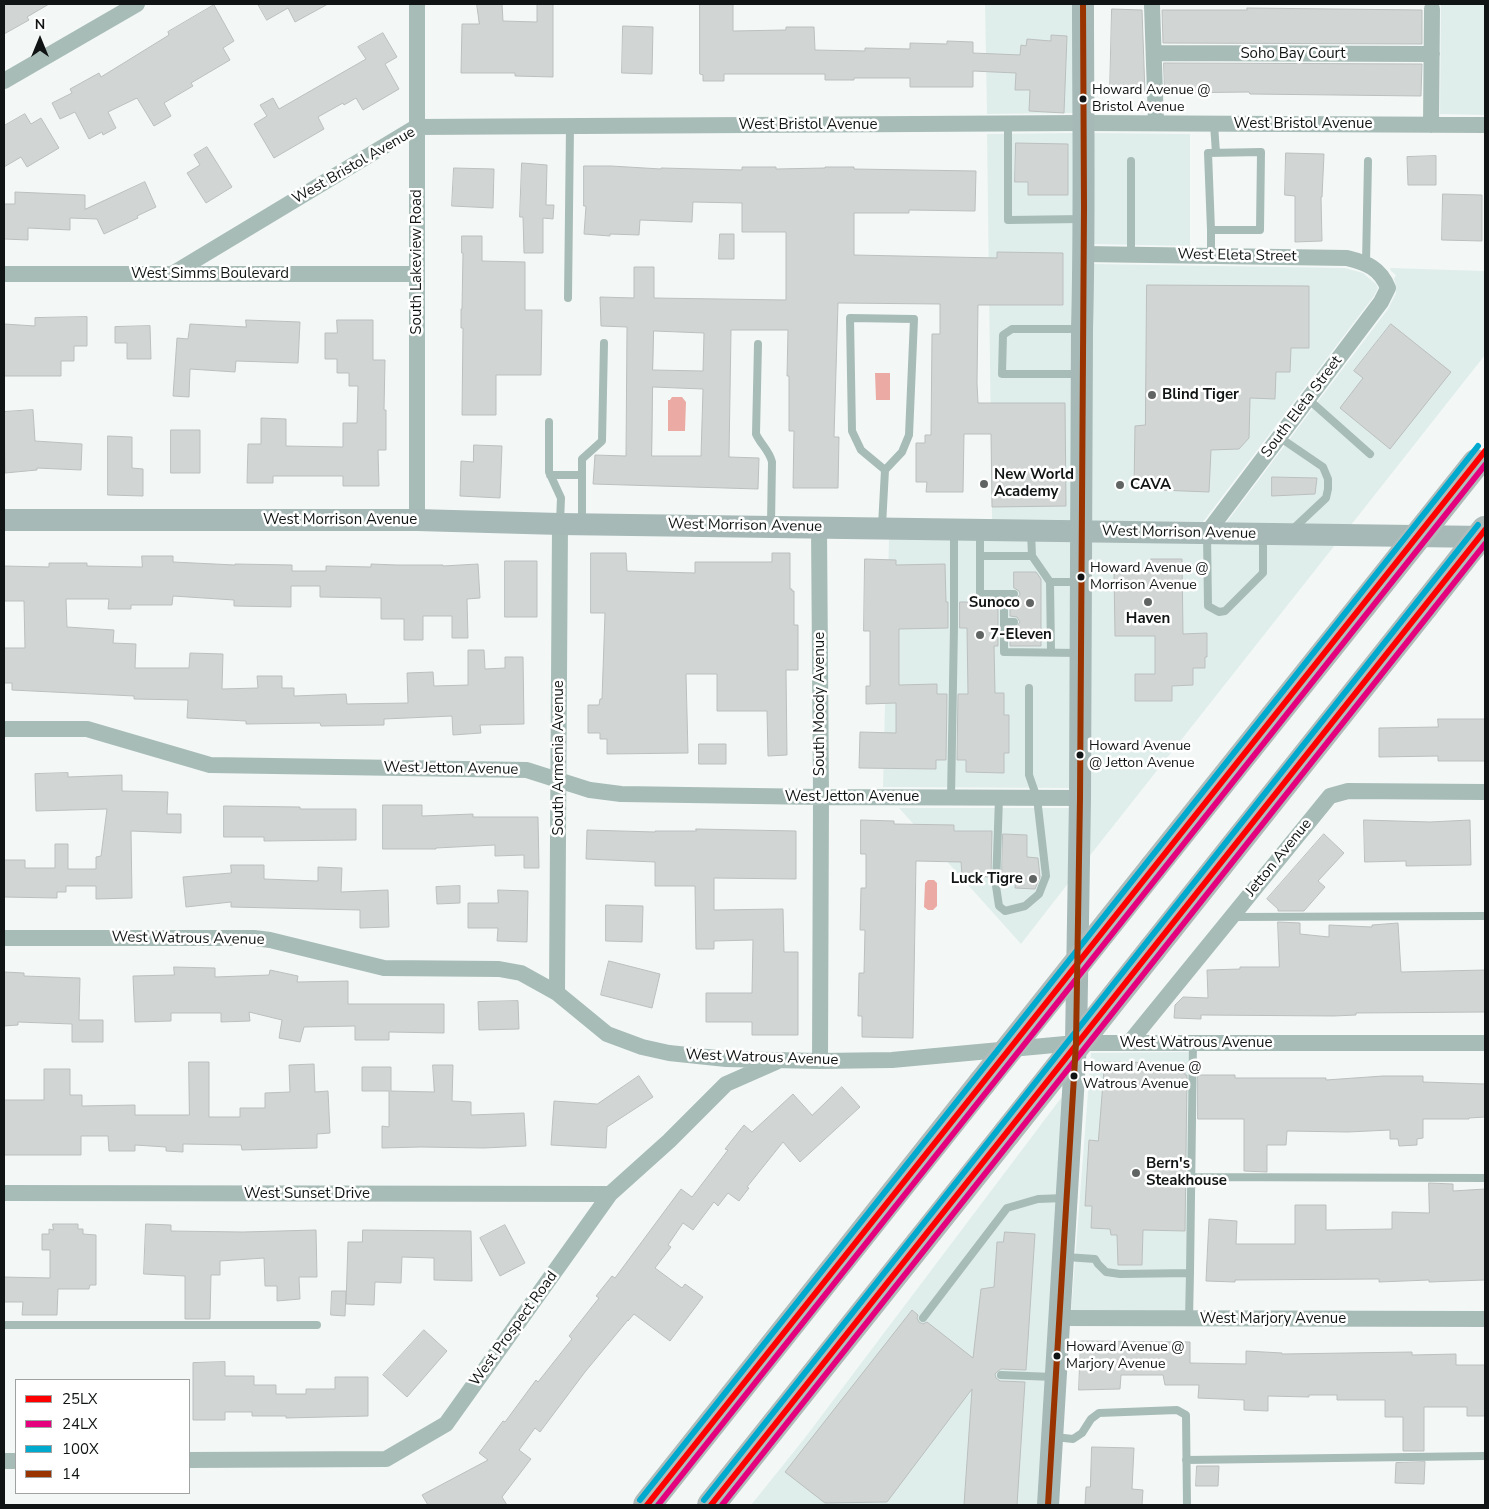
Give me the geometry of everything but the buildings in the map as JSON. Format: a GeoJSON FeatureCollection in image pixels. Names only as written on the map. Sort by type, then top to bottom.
{"type":"FeatureCollection","features":[{"type":"Feature","properties":{"kind":"highway"},"geometry":{"type":"LineString","coordinates":[[646,1505],[1481,457]]}},
{"type":"Feature","properties":{"kind":"highway"},"geometry":{"type":"LineString","coordinates":[[711,1505],[1485,530]]}},
{"type":"Feature","properties":{"kind":"main road"},"geometry":{"type":"LineString","coordinates":[[1048,1505],[1076,1043],[1080,798],[1080,532],[1084,254],[1083,4]]}},
{"type":"Feature","properties":{"kind":"main road","name":"West Morrison Avenue"},"geometry":{"type":"LineString","coordinates":[[4,520],[417,520],[560,524],[1485,537]]}},
{"type":"Feature","properties":{"kind":"street"},"geometry":{"type":"LineString","coordinates":[[4,81],[137,4]]}},
{"type":"Feature","properties":{"kind":"street","name":"South Lakeview Road"},"geometry":{"type":"LineString","coordinates":[[417,4],[417,520]]}},
{"type":"Feature","properties":{"kind":"street"},"geometry":{"type":"LineString","coordinates":[[1152,6],[1156,124]]}},
{"type":"Feature","properties":{"kind":"street"},"geometry":{"type":"LineString","coordinates":[[1431,125],[1432,9]]}},
{"type":"Feature","properties":{"kind":"street","name":"Soho Bay Court"},"geometry":{"type":"LineString","coordinates":[[1154,53],[1432,54]]}},
{"type":"Feature","properties":{"kind":"street","name":"West Bristol Avenue"},"geometry":{"type":"LineString","coordinates":[[172,274],[416,127],[1082,123],[1485,125]]}},
{"type":"Feature","properties":{"kind":"street","name":"West Eleta Street"},"geometry":{"type":"LineString","coordinates":[[1084,254],[1346,258],[1366,263],[1384,277]]}},
{"type":"Feature","properties":{"kind":"street","name":"West Simms Boulevard"},"geometry":{"type":"LineString","coordinates":[[4,274],[416,274]]}},
{"type":"Feature","properties":{"kind":"street","name":"South Eleta Street"},"geometry":{"type":"LineString","coordinates":[[1207,533],[1381,302],[1388,288],[1384,277]]}},
{"type":"Feature","properties":{"kind":"street","name":"South Armenia Avenue"},"geometry":{"type":"LineString","coordinates":[[557,993],[560,524]]}},
{"type":"Feature","properties":{"kind":"street","name":"South Moody Avenue"},"geometry":{"type":"LineString","coordinates":[[819,527],[820,1061]]}},
{"type":"Feature","properties":{"kind":"street","name":"West Jetton Avenue"},"geometry":{"type":"LineString","coordinates":[[4,729],[87,729],[210,766],[526,770],[590,790],[621,794],[1080,798]]}},
{"type":"Feature","properties":{"kind":"street","name":"Jetton Avenue"},"geometry":{"type":"LineString","coordinates":[[1129,1043],[1330,796],[1348,791],[1485,792]]}},
{"type":"Feature","properties":{"kind":"street","name":"West Watrous Avenue"},"geometry":{"type":"LineString","coordinates":[[4,938],[270,940],[384,968],[499,969],[520,974],[557,993],[607,1034],[642,1047],[670,1054],[726,1059],[892,1060],[1076,1043],[1485,1043]]}},
{"type":"Feature","properties":{"kind":"street","name":"West Prospect Road"},"geometry":{"type":"LineString","coordinates":[[190,1460],[386,1459],[446,1424],[610,1194],[670,1140],[726,1084],[780,1060]]}},
{"type":"Feature","properties":{"kind":"street","name":"West Sunset Drive"},"geometry":{"type":"LineString","coordinates":[[4,1193],[610,1194]]}},
{"type":"Feature","properties":{"kind":"street","name":"West Marjory Avenue"},"geometry":{"type":"LineString","coordinates":[[1060,1318],[1485,1320]]}},
{"type":"Feature","properties":{"kind":"lane"},"geometry":{"type":"LineString","coordinates":[[1008,124],[1008,220],[1084,219]]}},
{"type":"Feature","properties":{"kind":"lane"},"geometry":{"type":"LineString","coordinates":[[1214,124],[1216,153]]}},
{"type":"Feature","properties":{"kind":"lane"},"geometry":{"type":"LineString","coordinates":[[568,298],[570,126]]}},
{"type":"Feature","properties":{"kind":"lane"},"geometry":{"type":"LineString","coordinates":[[1211,230],[1260,230],[1262,152],[1208,153],[1211,256]]}},
{"type":"Feature","properties":{"kind":"lane"},"geometry":{"type":"LineString","coordinates":[[1131,161],[1131,255]]}},
{"type":"Feature","properties":{"kind":"lane"},"geometry":{"type":"LineString","coordinates":[[1366,263],[1368,161]]}},
{"type":"Feature","properties":{"kind":"lane"},"geometry":{"type":"LineString","coordinates":[[882,528],[885,470],[902,452],[909,434],[914,319],[850,318],[852,431],[861,450],[885,470]]}},
{"type":"Feature","properties":{"kind":"lane"},"geometry":{"type":"LineString","coordinates":[[1082,328],[1012,328],[1003,335],[1002,374],[1082,374]]}},
{"type":"Feature","properties":{"kind":"lane"},"geometry":{"type":"LineString","coordinates":[[582,524],[582,459],[602,441],[604,343]]}},
{"type":"Feature","properties":{"kind":"lane"},"geometry":{"type":"LineString","coordinates":[[758,344],[756,434],[760,444],[770,453],[772,462],[771,526]]}},
{"type":"Feature","properties":{"kind":"lane"},"geometry":{"type":"LineString","coordinates":[[1308,399],[1370,454]]}},
{"type":"Feature","properties":{"kind":"lane"},"geometry":{"type":"LineString","coordinates":[[549,422],[549,472],[560,498],[560,524]]}},
{"type":"Feature","properties":{"kind":"lane"},"geometry":{"type":"LineString","coordinates":[[1279,438],[1323,467],[1328,479],[1326,498],[1288,534]]}},
{"type":"Feature","properties":{"kind":"lane"},"geometry":{"type":"LineString","coordinates":[[550,475],[582,475]]}},
{"type":"Feature","properties":{"kind":"lane"},"geometry":{"type":"LineString","coordinates":[[951,798],[954,529]]}},
{"type":"Feature","properties":{"kind":"lane"},"geometry":{"type":"LineString","coordinates":[[980,530],[980,594],[1014,594]]}},
{"type":"Feature","properties":{"kind":"lane"},"geometry":{"type":"LineString","coordinates":[[1031,531],[1032,556],[1050,582],[1051,652]]}},
{"type":"Feature","properties":{"kind":"lane"},"geometry":{"type":"LineString","coordinates":[[1207,533],[1208,606],[1219,612],[1225,611],[1263,573],[1262,534]]}},
{"type":"Feature","properties":{"kind":"lane"},"geometry":{"type":"LineString","coordinates":[[980,556],[1032,556]]}},
{"type":"Feature","properties":{"kind":"lane"},"geometry":{"type":"LineString","coordinates":[[1050,582],[1080,582]]}},
{"type":"Feature","properties":{"kind":"lane"},"geometry":{"type":"LineString","coordinates":[[1004,594],[1004,652],[1080,653]]}},
{"type":"Feature","properties":{"kind":"lane"},"geometry":{"type":"LineString","coordinates":[[1041,594],[1050,594]]}},
{"type":"Feature","properties":{"kind":"lane"},"geometry":{"type":"LineString","coordinates":[[1004,622],[1014,622]]}},
{"type":"Feature","properties":{"kind":"lane"},"geometry":{"type":"LineString","coordinates":[[1041,622],[1050,622]]}},
{"type":"Feature","properties":{"kind":"lane"},"geometry":{"type":"LineString","coordinates":[[999,798],[996,886],[999,906],[1005,911],[1025,906],[1039,894],[1046,876],[1036,798],[1029,775],[1029,688]]}},
{"type":"Feature","properties":{"kind":"lane"},"geometry":{"type":"LineString","coordinates":[[1231,917],[1485,916]]}},
{"type":"Feature","properties":{"kind":"lane"},"geometry":{"type":"LineString","coordinates":[[1189,1319],[1193,1043]]}},
{"type":"Feature","properties":{"kind":"lane"},"geometry":{"type":"LineString","coordinates":[[1191,1177],[1485,1178]]}},
{"type":"Feature","properties":{"kind":"lane"},"geometry":{"type":"LineString","coordinates":[[923,1318],[1007,1208],[1038,1199],[1067,1198]]}},
{"type":"Feature","properties":{"kind":"lane"},"geometry":{"type":"LineString","coordinates":[[1064,1257],[1095,1258],[1106,1272],[1120,1274],[1190,1273]]}},
{"type":"Feature","properties":{"kind":"lane"},"geometry":{"type":"LineString","coordinates":[[4,1325],[317,1325]]}},
{"type":"Feature","properties":{"kind":"lane"},"geometry":{"type":"LineString","coordinates":[[1001,1375],[1056,1377]]}},
{"type":"Feature","properties":{"kind":"lane"},"geometry":{"type":"LineString","coordinates":[[1053,1437],[1073,1439],[1082,1434],[1091,1419],[1099,1413],[1177,1410],[1186,1415],[1187,1505]]}},
{"type":"Feature","properties":{"kind":"lane"},"geometry":{"type":"LineString","coordinates":[[1186,1460],[1485,1456]]}},
{"type":"Feature","properties":{"kind":"shaded area"},"geometry":{"type":"Polygon","coordinates":[[[985,4],[1074,4],[1073,113],[987,114],[985,4]]]}},
{"type":"Feature","properties":{"kind":"shaded area"},"geometry":{"type":"Polygon","coordinates":[[[1441,4],[1485,4],[1485,115],[1440,114],[1441,4]]]}},
{"type":"Feature","properties":{"kind":"shaded area"},"geometry":{"type":"Polygon","coordinates":[[[1074,133],[1071,521],[992,520],[987,134],[1074,133]]]}},
{"type":"Feature","properties":{"kind":"shaded area"},"geometry":{"type":"Polygon","coordinates":[[[1092,133],[1190,134],[1190,246],[1093,244],[1092,133]]]}},
{"type":"Feature","properties":{"kind":"shaded area"},"geometry":{"type":"Polygon","coordinates":[[[1093,264],[1345,268],[1363,273],[1378,288],[1374,296],[1203,522],[1089,521],[1093,264]]]}},
{"type":"Feature","properties":{"kind":"shaded area"},"geometry":{"type":"Polygon","coordinates":[[[1390,268],[1485,271],[1485,355],[1351,525],[1226,523],[1388,309],[1396,293],[1394,279],[1396,275],[1390,268]]]}},
{"type":"Feature","properties":{"kind":"shaded area"},"geometry":{"type":"Polygon","coordinates":[[[875,373],[890,373],[890,400],[876,400],[875,373]]]}},
{"type":"Feature","properties":{"kind":"shaded area"},"geometry":{"type":"Polygon","coordinates":[[[672,397],[682,397],[686,402],[685,431],[668,431],[668,400],[672,397]]]}},
{"type":"Feature","properties":{"kind":"shaded area"},"geometry":{"type":"Polygon","coordinates":[[[889,538],[1071,541],[1071,788],[883,787],[889,538]]]}},
{"type":"Feature","properties":{"kind":"shaded area"},"geometry":{"type":"Polygon","coordinates":[[[1089,542],[1335,545],[1088,858],[1089,542]]]}},
{"type":"Feature","properties":{"kind":"shaded area"},"geometry":{"type":"Polygon","coordinates":[[[899,808],[1071,808],[1070,881],[1021,944],[899,808]]]}},
{"type":"Feature","properties":{"kind":"shaded area"},"geometry":{"type":"Polygon","coordinates":[[[928,880],[934,880],[937,883],[937,906],[933,910],[928,910],[924,907],[925,883],[928,880]]]}},
{"type":"Feature","properties":{"kind":"shaded area"},"geometry":{"type":"Polygon","coordinates":[[[1190,1052],[1186,1312],[1071,1312],[1091,1053],[1190,1052]]]}},
{"type":"Feature","properties":{"kind":"shaded area"},"geometry":{"type":"Polygon","coordinates":[[[1064,1094],[1039,1505],[751,1505],[804,1439],[1064,1094]]]}},
{"type":"Feature","properties":{"kind":"transit line","name":"14"},"geometry":{"type":"LineString","coordinates":[[1048,1505],[1076,1043],[1080,798],[1084,207],[1083,4]]}},
{"type":"Feature","properties":{"kind":"transit line","name":"100X"},"geometry":{"type":"LineString","coordinates":[[640,1500],[1478,446]]}},
{"type":"Feature","properties":{"kind":"transit line","name":"25LX"},"geometry":{"type":"LineString","coordinates":[[647,1505],[1485,451]]}},
{"type":"Feature","properties":{"kind":"transit line","name":"24LX"},"geometry":{"type":"LineString","coordinates":[[658,1505],[1485,465]]}},
{"type":"Feature","properties":{"kind":"transit line","name":"100X"},"geometry":{"type":"LineString","coordinates":[[704,1500],[1478,525]]}},
{"type":"Feature","properties":{"kind":"transit line","name":"25LX"},"geometry":{"type":"LineString","coordinates":[[711,1505],[1485,530]]}},
{"type":"Feature","properties":{"kind":"transit line","name":"24LX"},"geometry":{"type":"LineString","coordinates":[[722,1505],[1485,544]]}},
{"type":"Feature","properties":{"kind":"place","name":"Howard Avenue @ Bristol Avenue"},"geometry":{"type":"Point","coordinates":[1083,99]}},
{"type":"Feature","properties":{"kind":"place","name":"Blind Tiger"},"geometry":{"type":"Point","coordinates":[1152,395]}},
{"type":"Feature","properties":{"kind":"place","name":"New World Academy"},"geometry":{"type":"Point","coordinates":[984,484]}},
{"type":"Feature","properties":{"kind":"place","name":"CAVA"},"geometry":{"type":"Point","coordinates":[1120,485]}},
{"type":"Feature","properties":{"kind":"place","name":"Howard Avenue @ Morrison Avenue"},"geometry":{"type":"Point","coordinates":[1081,577]}},
{"type":"Feature","properties":{"kind":"place","name":"Haven"},"geometry":{"type":"Point","coordinates":[1148,602]}},
{"type":"Feature","properties":{"kind":"place","name":"Sunoco"},"geometry":{"type":"Point","coordinates":[1030,603]}},
{"type":"Feature","properties":{"kind":"place","name":"7-Eleven"},"geometry":{"type":"Point","coordinates":[980,635]}},
{"type":"Feature","properties":{"kind":"place","name":"Howard Avenue @ Jetton Avenue"},"geometry":{"type":"Point","coordinates":[1080,755]}},
{"type":"Feature","properties":{"kind":"place","name":"Luck Tigre"},"geometry":{"type":"Point","coordinates":[1033,879]}},
{"type":"Feature","properties":{"kind":"place","name":"Howard Avenue @ Watrous Avenue"},"geometry":{"type":"Point","coordinates":[1074,1076]}},
{"type":"Feature","properties":{"kind":"place","name":"Bern's Steakhouse"},"geometry":{"type":"Point","coordinates":[1136,1173]}},
{"type":"Feature","properties":{"kind":"place","name":"Howard Avenue @ Marjory Avenue"},"geometry":{"type":"Point","coordinates":[1057,1356]}}]}
